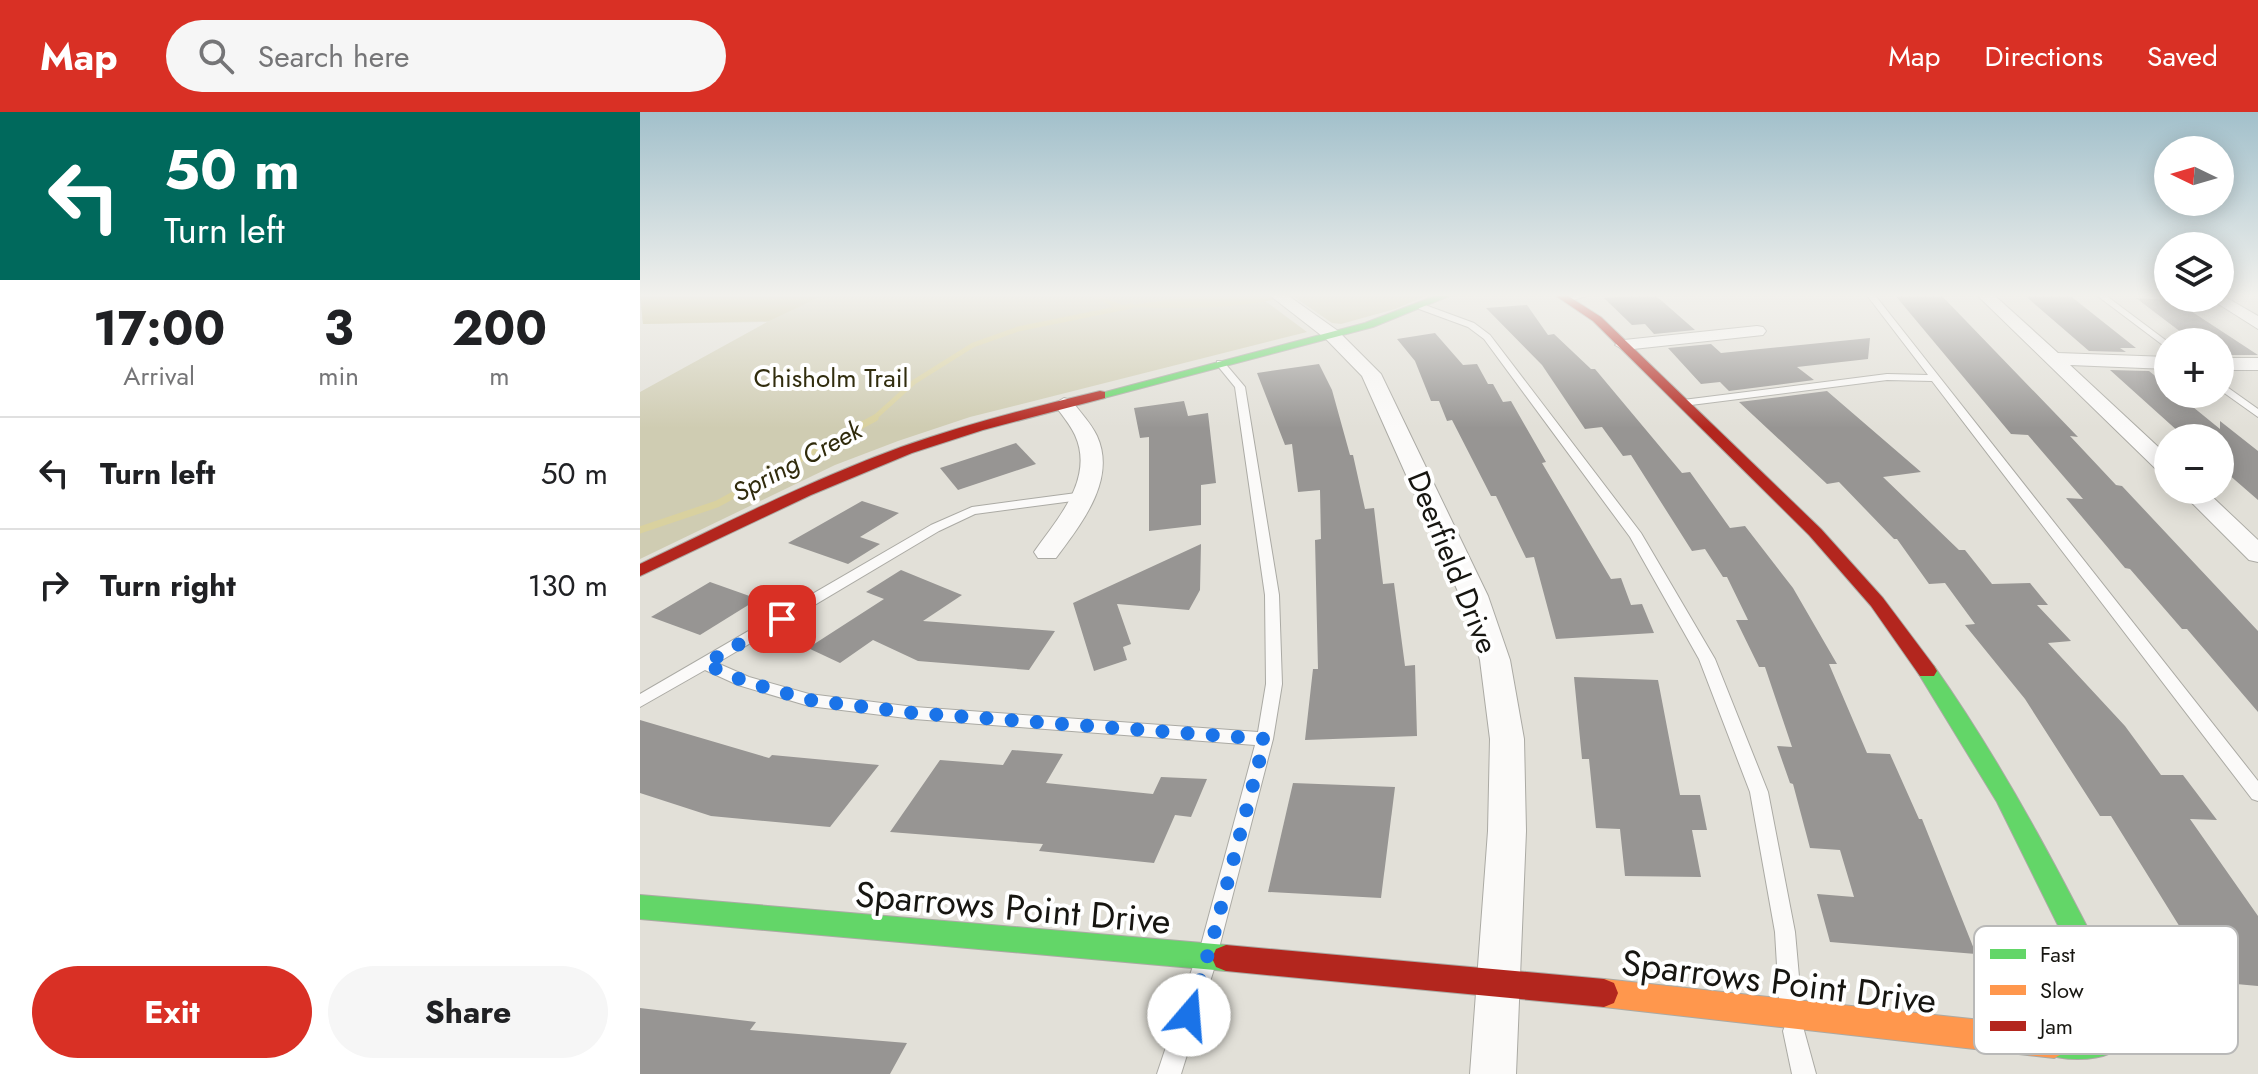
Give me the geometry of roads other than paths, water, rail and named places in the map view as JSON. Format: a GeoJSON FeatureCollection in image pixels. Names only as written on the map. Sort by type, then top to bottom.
{"type":"FeatureCollection","features":[{"type":"Feature","properties":{"kind":"street"},"geometry":{"type":"LineString","coordinates":[[640,571],[845,473],[975,427],[1316,339]]}},
{"type":"Feature","properties":{"kind":"street","name":"Deerfield Drive"},"geometry":{"type":"LineString","coordinates":[[1336,339],[1371,374],[1474,596],[1495,660],[1507,754],[1507,831],[1493,1074]]}},
{"type":"Feature","properties":{"kind":"street","name":"Sparrows Point Drive"},"geometry":{"type":"LineString","coordinates":[[1618,339],[1815,532],[1856,578],[1954,709],[2024,827],[2073,926]]}},
{"type":"Feature","properties":{"kind":"street"},"geometry":{"type":"LineString","coordinates":[[1624,345],[1682,339]]}},
{"type":"Feature","properties":{"kind":"street"},"geometry":{"type":"LineString","coordinates":[[2032,339],[2154,455]]}},
{"type":"Feature","properties":{"kind":"street"},"geometry":{"type":"LineString","coordinates":[[2054,359],[2154,363]]}},
{"type":"Feature","properties":{"kind":"street"},"geometry":{"type":"LineString","coordinates":[[2234,364],[2258,364]]}},
{"type":"Feature","properties":{"kind":"street"},"geometry":{"type":"LineString","coordinates":[[1047,552],[1084,496],[1091,459],[1088,438],[1064,404]]}},
{"type":"Feature","properties":{"kind":"street"},"geometry":{"type":"LineString","coordinates":[[2206,504],[2258,554]]}},
{"type":"Feature","properties":{"kind":"street","name":"Sparrows Point Drive"},"geometry":{"type":"LineString","coordinates":[[640,907],[1497,981],[1974,1035]]}},
{"type":"Feature","properties":{"kind":"lane"},"geometry":{"type":"LineString","coordinates":[[1488,339],[1636,536],[1707,659],[1759,792],[1785,932],[1791,1014],[1804,1074]]}},
{"type":"Feature","properties":{"kind":"lane"},"geometry":{"type":"LineString","coordinates":[[1905,339],[2258,794]]}},
{"type":"Feature","properties":{"kind":"lane"},"geometry":{"type":"LineString","coordinates":[[1169,1074],[1208,956],[1265,739],[1274,684],[1272,595],[1240,387],[1220,363]]}},
{"type":"Feature","properties":{"kind":"lane"},"geometry":{"type":"LineString","coordinates":[[1683,403],[1887,377],[1936,378]]}},
{"type":"Feature","properties":{"kind":"lane"},"geometry":{"type":"LineString","coordinates":[[2234,396],[2258,414]]}},
{"type":"Feature","properties":{"kind":"lane"},"geometry":{"type":"LineString","coordinates":[[640,701],[935,528],[972,511],[1084,496]]}},
{"type":"Feature","properties":{"kind":"lane"},"geometry":{"type":"LineString","coordinates":[[705,664],[744,681],[809,700],[914,713],[1265,739]]}},
{"type":"Feature","properties":{"kind":"waterway","name":"Spring Creek"},"geometry":{"type":"LineString","coordinates":[[873,419],[914,382],[973,345],[990,339]]}},
{"type":"Feature","properties":{"kind":"waterway","name":"Spring Creek"},"geometry":{"type":"LineString","coordinates":[[640,530],[717,504],[873,419]]}},
{"type":"Feature","properties":{"kind":"park label","name":"Chisholm Trail"},"geometry":{"type":"Point","coordinates":[831,378]}}]}
